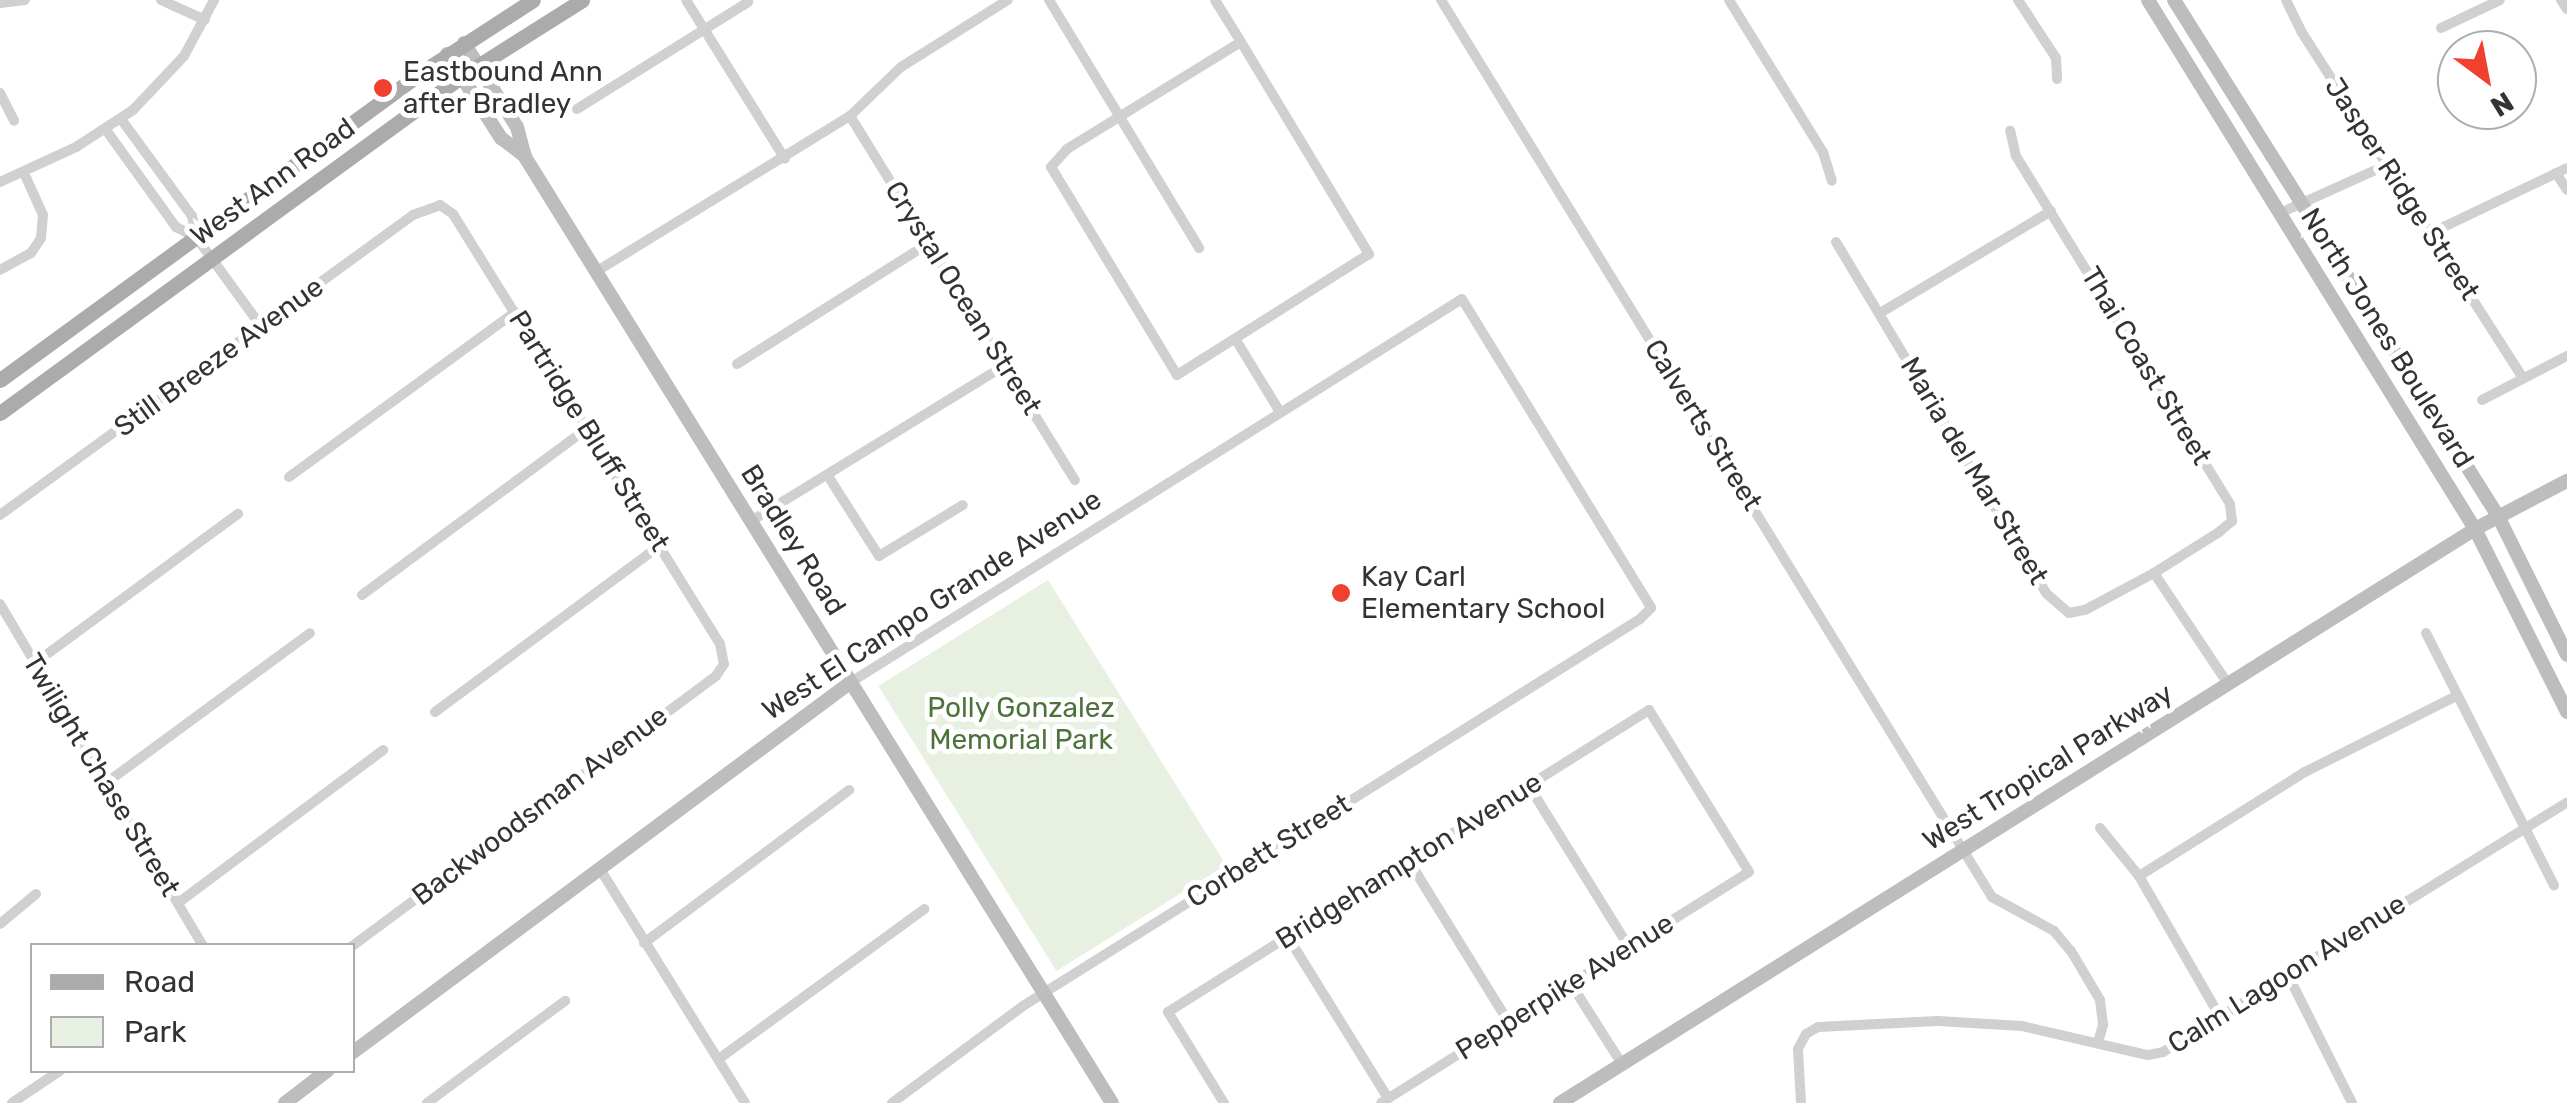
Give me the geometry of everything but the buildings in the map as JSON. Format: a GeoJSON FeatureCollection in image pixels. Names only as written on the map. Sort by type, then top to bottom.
{"type":"FeatureCollection","features":[{"type":"Feature","properties":{"kind":"main road","name":"West Ann Road"},"geometry":{"type":"LineString","coordinates":[[0,380],[447,54],[532,0]]}},
{"type":"Feature","properties":{"kind":"main road","name":"West Ann Road"},"geometry":{"type":"LineString","coordinates":[[0,413],[462,76],[582,0]]}},
{"type":"Feature","properties":{"kind":"main road","name":"North Jones Boulevard"},"geometry":{"type":"LineString","coordinates":[[2148,0],[2475,530],[2567,712]]}},
{"type":"Feature","properties":{"kind":"main road","name":"North Jones Boulevard"},"geometry":{"type":"LineString","coordinates":[[2174,0],[2498,516],[2567,655]]}},
{"type":"Feature","properties":{"kind":"main road","name":"Bradley Road"},"geometry":{"type":"LineString","coordinates":[[464,43],[518,128],[526,156],[1112,1103]]}},
{"type":"Feature","properties":{"kind":"main road","name":"Bradley Road"},"geometry":{"type":"LineString","coordinates":[[447,54],[502,138],[526,156]]}},
{"type":"Feature","properties":{"kind":"main road","name":"West Tropical Parkway"},"geometry":{"type":"LineString","coordinates":[[1560,1103],[2475,530],[2567,481]]}},
{"type":"Feature","properties":{"kind":"main road","name":"West El Campo Grande Avenue"},"geometry":{"type":"LineString","coordinates":[[355,1050],[851,682]]}},
{"type":"Feature","properties":{"kind":"main road"},"geometry":{"type":"LineString","coordinates":[[291,1101],[324,1073]]}},
{"type":"Feature","properties":{"kind":"street"},"geometry":{"type":"LineString","coordinates":[[0,3],[25,0]]}},
{"type":"Feature","properties":{"kind":"street"},"geometry":{"type":"LineString","coordinates":[[162,0],[206,20]]}},
{"type":"Feature","properties":{"kind":"street"},"geometry":{"type":"LineString","coordinates":[[0,182],[24,173],[121,119],[166,79],[206,20],[214,0]]}},
{"type":"Feature","properties":{"kind":"street"},"geometry":{"type":"LineString","coordinates":[[686,0],[784,159]]}},
{"type":"Feature","properties":{"kind":"street"},"geometry":{"type":"LineString","coordinates":[[597,272],[850,116],[900,66],[1008,0]]}},
{"type":"Feature","properties":{"kind":"street"},"geometry":{"type":"LineString","coordinates":[[1049,0],[1199,248]]}},
{"type":"Feature","properties":{"kind":"street"},"geometry":{"type":"LineString","coordinates":[[1215,0],[1241,42],[1370,254],[1177,375],[1051,167],[1067,149],[1241,42]]}},
{"type":"Feature","properties":{"kind":"street","name":"Calverts Street"},"geometry":{"type":"LineString","coordinates":[[1441,0],[1992,897],[2054,931],[2072,951],[2100,1000],[2098,1043]]}},
{"type":"Feature","properties":{"kind":"street"},"geometry":{"type":"LineString","coordinates":[[1729,0],[1822,152],[1832,180]]}},
{"type":"Feature","properties":{"kind":"street"},"geometry":{"type":"LineString","coordinates":[[2018,0],[2056,58],[2057,79]]}},
{"type":"Feature","properties":{"kind":"street","name":"Jasper Ridge Street"},"geometry":{"type":"LineString","coordinates":[[2286,0],[2300,31],[2522,377]]}},
{"type":"Feature","properties":{"kind":"street"},"geometry":{"type":"LineString","coordinates":[[2441,28],[2500,0]]}},
{"type":"Feature","properties":{"kind":"street"},"geometry":{"type":"LineString","coordinates":[[2562,0],[2567,9]]}},
{"type":"Feature","properties":{"kind":"street"},"geometry":{"type":"LineString","coordinates":[[577,109],[748,2]]}},
{"type":"Feature","properties":{"kind":"street"},"geometry":{"type":"LineString","coordinates":[[0,93],[14,121]]}},
{"type":"Feature","properties":{"kind":"street","name":"Crystal Ocean Street"},"geometry":{"type":"LineString","coordinates":[[850,116],[1075,480]]}},
{"type":"Feature","properties":{"kind":"street"},"geometry":{"type":"LineString","coordinates":[[121,119],[192,216],[196,237]]}},
{"type":"Feature","properties":{"kind":"street"},"geometry":{"type":"LineString","coordinates":[[106,130],[176,227],[196,237],[261,326]]}},
{"type":"Feature","properties":{"kind":"street","name":"Thai Coast Street"},"geometry":{"type":"LineString","coordinates":[[2010,131],[2016,156],[2230,504],[2232,521],[2154,572]]}},
{"type":"Feature","properties":{"kind":"street"},"geometry":{"type":"LineString","coordinates":[[2280,213],[2387,165]]}},
{"type":"Feature","properties":{"kind":"street"},"geometry":{"type":"LineString","coordinates":[[2432,232],[2562,171],[2567,190]]}},
{"type":"Feature","properties":{"kind":"street"},"geometry":{"type":"LineString","coordinates":[[0,270],[31,253],[42,238],[43,214],[24,173]]}},
{"type":"Feature","properties":{"kind":"street","name":"Partridge Bluff Street"},"geometry":{"type":"LineString","coordinates":[[440,206],[453,214],[588,428],[720,644],[724,664]]}},
{"type":"Feature","properties":{"kind":"street","name":"Still Breeze Avenue"},"geometry":{"type":"LineString","coordinates":[[0,515],[413,215],[440,206]]}},
{"type":"Feature","properties":{"kind":"street"},"geometry":{"type":"LineString","coordinates":[[1880,314],[2051,211]]}},
{"type":"Feature","properties":{"kind":"street","name":"Maria del Mar Street"},"geometry":{"type":"LineString","coordinates":[[1836,242],[2047,594],[2069,613],[2084,610],[2154,572]]}},
{"type":"Feature","properties":{"kind":"street"},"geometry":{"type":"LineString","coordinates":[[737,364],[930,244]]}},
{"type":"Feature","properties":{"kind":"street","name":"West El Campo Grande Avenue"},"geometry":{"type":"LineString","coordinates":[[851,682],[1462,299],[1651,608]]}},
{"type":"Feature","properties":{"kind":"street"},"geometry":{"type":"LineString","coordinates":[[289,477],[515,312]]}},
{"type":"Feature","properties":{"kind":"street"},"geometry":{"type":"LineString","coordinates":[[1236,340],[1280,412]]}},
{"type":"Feature","properties":{"kind":"street"},"geometry":{"type":"LineString","coordinates":[[2482,400],[2567,356]]}},
{"type":"Feature","properties":{"kind":"street"},"geometry":{"type":"LineString","coordinates":[[751,521],[1004,366]]}},
{"type":"Feature","properties":{"kind":"street"},"geometry":{"type":"LineString","coordinates":[[362,595],[588,428]]}},
{"type":"Feature","properties":{"kind":"street"},"geometry":{"type":"LineString","coordinates":[[828,476],[879,556],[963,505]]}},
{"type":"Feature","properties":{"kind":"street"},"geometry":{"type":"LineString","coordinates":[[35,663],[238,514]]}},
{"type":"Feature","properties":{"kind":"street"},"geometry":{"type":"LineString","coordinates":[[435,712],[659,546]]}},
{"type":"Feature","properties":{"kind":"street"},"geometry":{"type":"LineString","coordinates":[[2154,572],[2228,684]]}},
{"type":"Feature","properties":{"kind":"street","name":"Twilight Chase Street"},"geometry":{"type":"LineString","coordinates":[[0,604],[201,943]]}},
{"type":"Feature","properties":{"kind":"street","name":"Corbett Street"},"geometry":{"type":"LineString","coordinates":[[892,1103],[1044,994],[1651,608]]}},
{"type":"Feature","properties":{"kind":"street"},"geometry":{"type":"LineString","coordinates":[[106,782],[310,632]]}},
{"type":"Feature","properties":{"kind":"street"},"geometry":{"type":"LineString","coordinates":[[2426,632],[2554,886]]}},
{"type":"Feature","properties":{"kind":"street","name":"Backwoodsman Avenue"},"geometry":{"type":"LineString","coordinates":[[355,944],[716,676],[724,664]]}},
{"type":"Feature","properties":{"kind":"street"},"geometry":{"type":"LineString","coordinates":[[2139,876],[2304,772],[2458,695]]}},
{"type":"Feature","properties":{"kind":"street","name":"Bridgehampton Avenue"},"geometry":{"type":"LineString","coordinates":[[1224,1103],[1168,1012],[1649,710],[1749,872]]}},
{"type":"Feature","properties":{"kind":"street"},"geometry":{"type":"LineString","coordinates":[[178,903],[383,750]]}},
{"type":"Feature","properties":{"kind":"street"},"geometry":{"type":"LineString","coordinates":[[1529,786],[1629,947]]}},
{"type":"Feature","properties":{"kind":"street"},"geometry":{"type":"LineString","coordinates":[[644,943],[849,790]]}},
{"type":"Feature","properties":{"kind":"street","name":"Calm Lagoon Avenue"},"geometry":{"type":"LineString","coordinates":[[1801,1103],[1798,1048],[1806,1034],[1818,1026],[1938,1020],[2022,1026],[2148,1055],[2163,1052],[2567,802]]}},
{"type":"Feature","properties":{"kind":"street"},"geometry":{"type":"LineString","coordinates":[[2100,828],[2139,876],[2220,1017]]}},
{"type":"Feature","properties":{"kind":"street"},"geometry":{"type":"LineString","coordinates":[[1408,861],[1509,1023]]}},
{"type":"Feature","properties":{"kind":"street"},"geometry":{"type":"LineString","coordinates":[[600,868],[746,1103]]}},
{"type":"Feature","properties":{"kind":"street","name":"Pepperpike Avenue"},"geometry":{"type":"LineString","coordinates":[[1385,1101],[1749,872]]}},
{"type":"Feature","properties":{"kind":"street"},"geometry":{"type":"LineString","coordinates":[[0,924],[36,894]]}},
{"type":"Feature","properties":{"kind":"street"},"geometry":{"type":"LineString","coordinates":[[720,1058],[924,908]]}},
{"type":"Feature","properties":{"kind":"street"},"geometry":{"type":"LineString","coordinates":[[1288,936],[1385,1101]]}},
{"type":"Feature","properties":{"kind":"street"},"geometry":{"type":"LineString","coordinates":[[2288,974],[2352,1103]]}},
{"type":"Feature","properties":{"kind":"street"},"geometry":{"type":"LineString","coordinates":[[1571,984],[1622,1064]]}},
{"type":"Feature","properties":{"kind":"street"},"geometry":{"type":"LineString","coordinates":[[427,1103],[565,1001]]}},
{"type":"Feature","properties":{"kind":"street"},"geometry":{"type":"LineString","coordinates":[[12,1103],[57,1073]]}},
{"type":"Feature","properties":{"kind":"green space","name":"Polly Gonzalez Memorial Park"},"geometry":{"type":"Polygon","coordinates":[[[1048,580],[1226,865],[1056,971],[878,686],[1048,580]]]}},
{"type":"Feature","properties":{"kind":"place","name":"Eastbound Ann after Bradley"},"geometry":{"type":"Point","coordinates":[383,88]}},
{"type":"Feature","properties":{"kind":"place","name":"Kay Carl Elementary School"},"geometry":{"type":"Point","coordinates":[1341,593]}}]}
